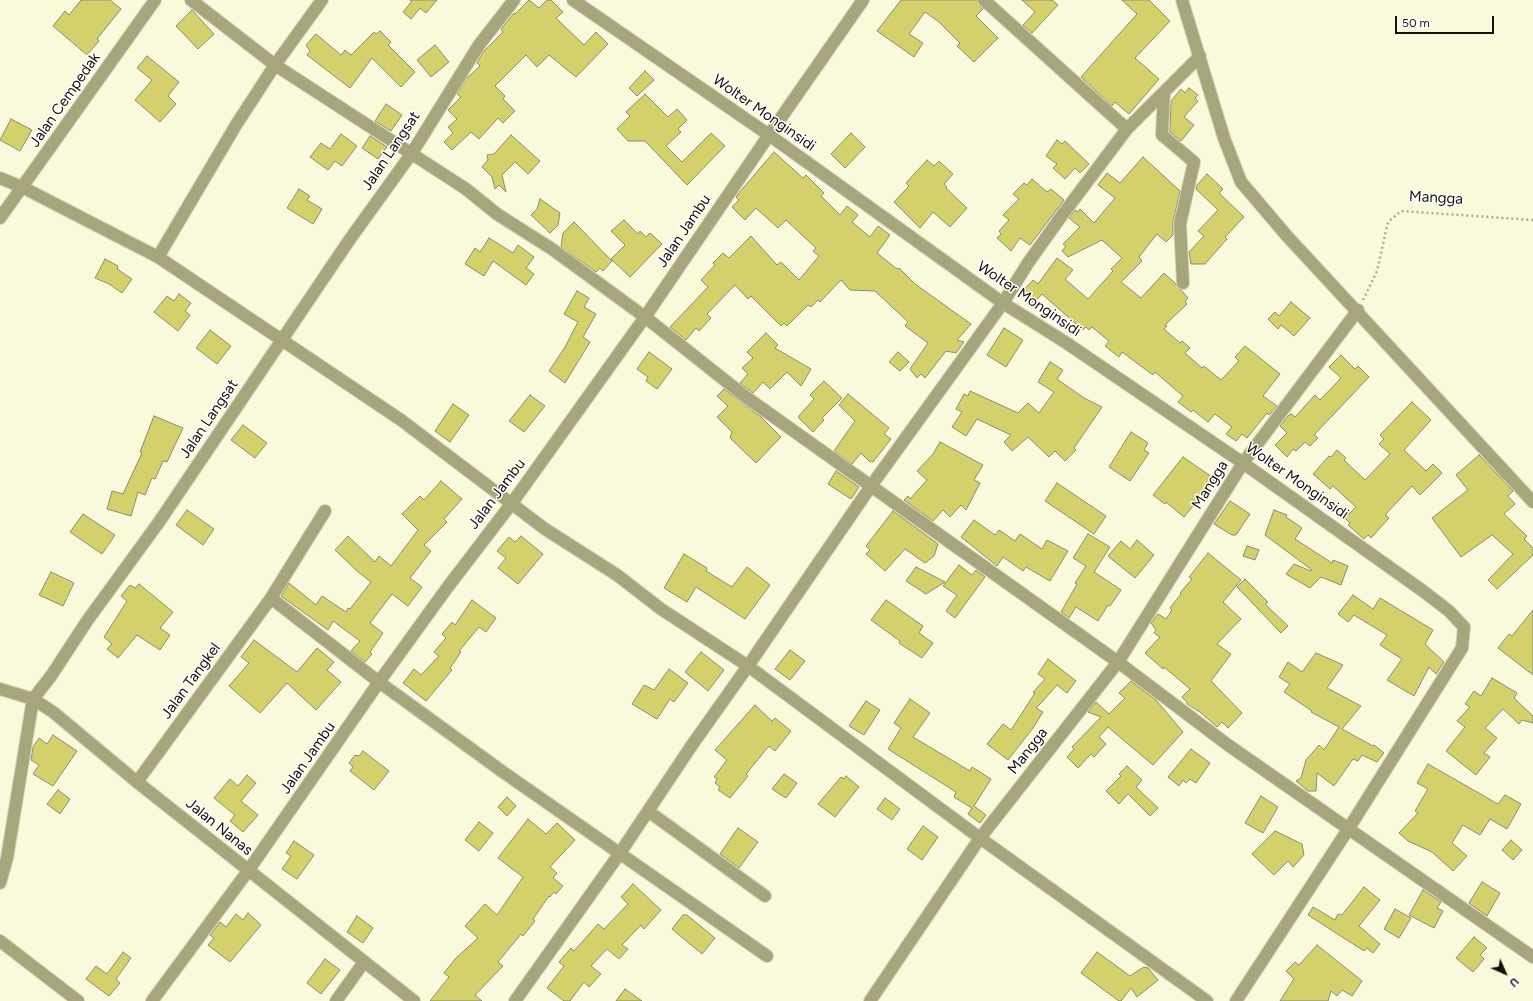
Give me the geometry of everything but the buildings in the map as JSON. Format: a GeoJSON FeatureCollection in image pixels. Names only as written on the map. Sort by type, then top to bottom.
{"type":"FeatureCollection","features":[{"type":"Feature","properties":{"kind":"street","name":"Jalan Cempedak"},"geometry":{"type":"LineString","coordinates":[[0,218],[155,0]]}},
{"type":"Feature","properties":{"kind":"street"},"geometry":{"type":"LineString","coordinates":[[191,0],[275,64],[466,189],[497,214],[552,250],[645,317],[746,397],[1118,662],[1228,745],[1533,957]]}},
{"type":"Feature","properties":{"kind":"street"},"geometry":{"type":"LineString","coordinates":[[158,257],[236,125],[275,64],[322,0]]}},
{"type":"Feature","properties":{"kind":"street","name":"Jalan Langsat"},"geometry":{"type":"LineString","coordinates":[[0,883],[7,858],[33,699],[159,522],[280,341],[412,153],[479,45],[514,0]]}},
{"type":"Feature","properties":{"kind":"street","name":"Wolter Monginsidi"},"geometry":{"type":"LineString","coordinates":[[573,0],[769,135],[1003,303],[1065,342],[1244,463],[1423,590],[1464,627],[1462,648],[1349,828]]}},
{"type":"Feature","properties":{"kind":"street","name":"Jalan Jambu"},"geometry":{"type":"LineString","coordinates":[[152,1001],[248,871],[379,682],[447,588],[512,503],[645,317],[863,0]]}},
{"type":"Feature","properties":{"kind":"street"},"geometry":{"type":"LineString","coordinates":[[984,0],[1127,129]]}},
{"type":"Feature","properties":{"kind":"street"},"geometry":{"type":"LineString","coordinates":[[1182,0],[1224,138],[1241,182],[1288,236],[1358,310],[1533,502]]}},
{"type":"Feature","properties":{"kind":"street"},"geometry":{"type":"LineString","coordinates":[[515,1001],[620,852],[871,486],[1003,303],[1056,225],[1127,129],[1200,56]]}},
{"type":"Feature","properties":{"kind":"street"},"geometry":{"type":"LineString","coordinates":[[1164,92],[1162,135],[1194,162],[1180,224],[1182,284]]}},
{"type":"Feature","properties":{"kind":"street"},"geometry":{"type":"LineString","coordinates":[[0,178],[22,187],[158,257],[280,341],[401,420],[545,529],[617,575],[661,609],[748,666],[980,838],[1207,1001]]}},
{"type":"Feature","properties":{"kind":"street","name":"Mangga"},"geometry":{"type":"LineString","coordinates":[[870,1001],[980,838],[1118,662],[1244,463],[1358,310]]}},
{"type":"Feature","properties":{"kind":"street","name":"Jalan Tangkel"},"geometry":{"type":"LineString","coordinates":[[137,782],[271,598],[325,511]]}},
{"type":"Feature","properties":{"kind":"street"},"geometry":{"type":"LineString","coordinates":[[271,598],[379,682],[503,772],[620,852],[767,956]]}},
{"type":"Feature","properties":{"kind":"street","name":"Jalan Nanas"},"geometry":{"type":"LineString","coordinates":[[0,689],[33,699],[53,712],[248,871],[414,1001]]}},
{"type":"Feature","properties":{"kind":"street"},"geometry":{"type":"LineString","coordinates":[[648,811],[765,896]]}},
{"type":"Feature","properties":{"kind":"street"},"geometry":{"type":"LineString","coordinates":[[1236,1001],[1349,828]]}},
{"type":"Feature","properties":{"kind":"street"},"geometry":{"type":"LineString","coordinates":[[0,941],[78,1001]]}},
{"type":"Feature","properties":{"kind":"street"},"geometry":{"type":"LineString","coordinates":[[336,1001],[364,962]]}},
{"type":"Feature","properties":{"kind":"path","name":"Mangga"},"geometry":{"type":"LineString","coordinates":[[1358,310],[1377,271],[1388,222],[1401,212],[1533,220]]}}]}
